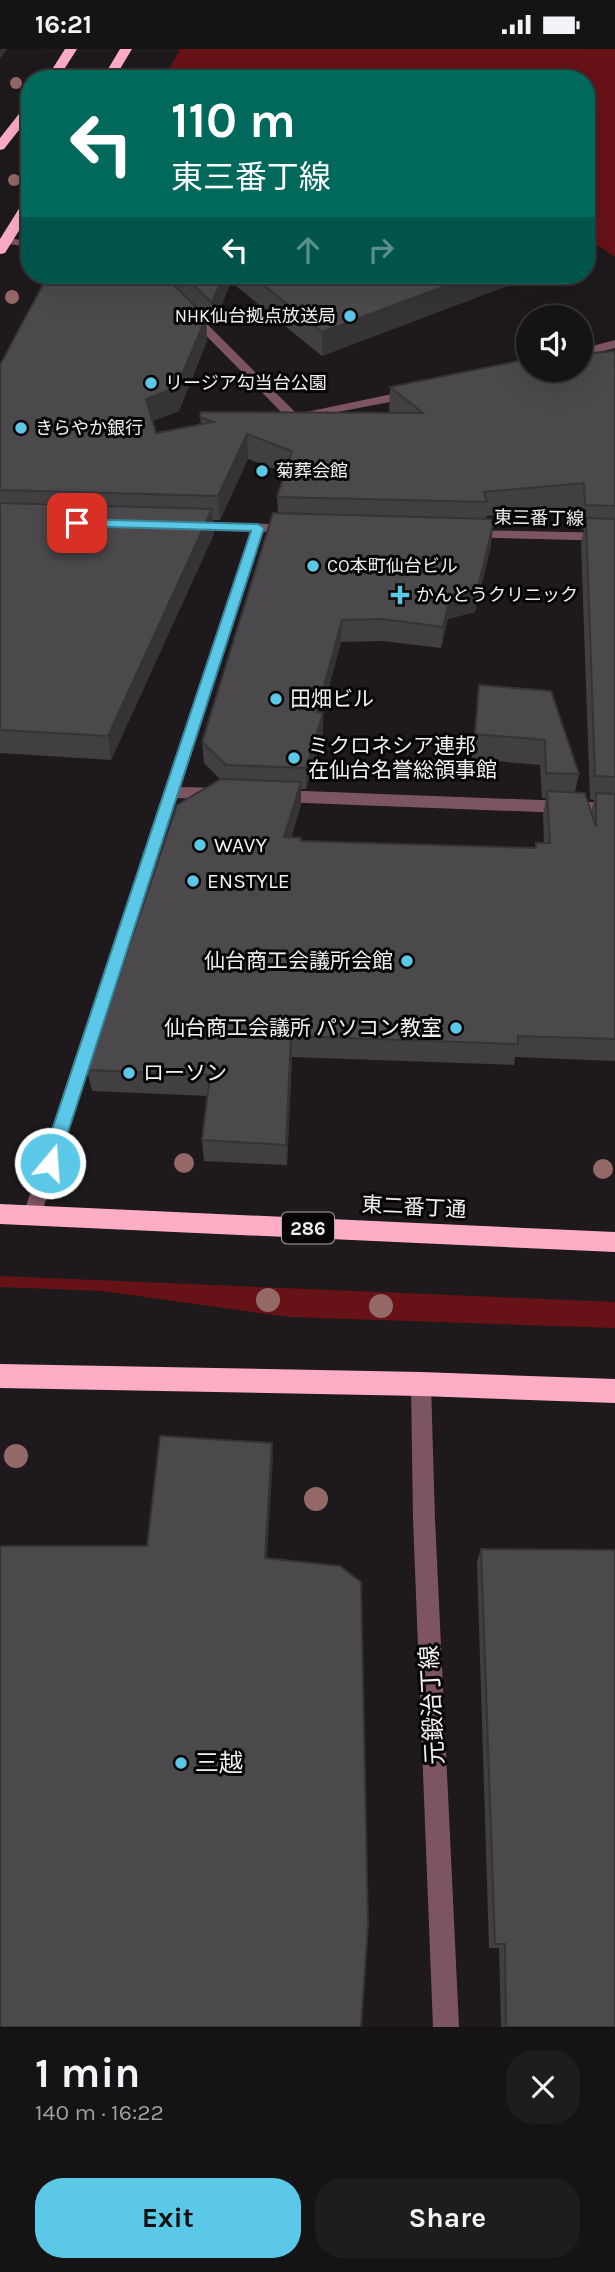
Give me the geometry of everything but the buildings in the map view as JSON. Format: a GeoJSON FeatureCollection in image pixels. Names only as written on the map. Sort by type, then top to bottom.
{"type":"FeatureCollection","features":[{"type":"Feature","properties":{"kind":"highway"},"geometry":{"type":"LineString","coordinates":[[58,70],[71,49]]}},
{"type":"Feature","properties":{"kind":"highway"},"geometry":{"type":"LineString","coordinates":[[114,70],[127,49]]}},
{"type":"Feature","properties":{"kind":"highway"},"geometry":{"type":"LineString","coordinates":[[0,146],[21,119]]}},
{"type":"Feature","properties":{"kind":"highway"},"geometry":{"type":"LineString","coordinates":[[3,246],[21,217]]}},
{"type":"Feature","properties":{"kind":"highway","name":"東二番丁通"},"geometry":{"type":"LineString","coordinates":[[0,1215],[615,1243]]}},
{"type":"Feature","properties":{"kind":"highway"},"geometry":{"type":"LineString","coordinates":[[0,1376],[421,1384],[615,1391]]}},
{"type":"Feature","properties":{"kind":"street"},"geometry":{"type":"LineString","coordinates":[[3,246],[21,245]]}},
{"type":"Feature","properties":{"kind":"street"},"geometry":{"type":"LineString","coordinates":[[180,303],[294,418],[428,390]]}},
{"type":"Feature","properties":{"kind":"street"},"geometry":{"type":"LineString","coordinates":[[593,350],[615,344]]}},
{"type":"Feature","properties":{"kind":"street"},"geometry":{"type":"LineString","coordinates":[[176,526],[285,529]]}},
{"type":"Feature","properties":{"kind":"street"},"geometry":{"type":"LineString","coordinates":[[32,1215],[256,541],[258,528]]}},
{"type":"Feature","properties":{"kind":"street","name":"東三番丁線"},"geometry":{"type":"LineString","coordinates":[[447,534],[615,537]]}},
{"type":"Feature","properties":{"kind":"street"},"geometry":{"type":"LineString","coordinates":[[171,792],[238,794]]}},
{"type":"Feature","properties":{"kind":"street"},"geometry":{"type":"LineString","coordinates":[[265,795],[615,809]]}},
{"type":"Feature","properties":{"kind":"street","name":"元鍛治丁線"},"geometry":{"type":"LineString","coordinates":[[421,1384],[424,1519],[446,2027]]}},
{"type":"Feature","properties":{"kind":"shaded area"},"geometry":{"type":"Polygon","coordinates":[[[180,49],[615,49],[615,257],[595,244],[595,70],[169,70],[180,49]]]}},
{"type":"Feature","properties":{"kind":"shaded area"},"geometry":{"type":"Polygon","coordinates":[[[0,1276],[615,1302],[615,1328],[289,1317],[102,1291],[0,1287],[0,1276]]]}},
{"type":"Feature","properties":{"kind":"place","name":"NHK仙台拠点放送局"},"geometry":{"type":"Point","coordinates":[350,316]}},
{"type":"Feature","properties":{"kind":"place","name":"リージア勾当台公園"},"geometry":{"type":"Point","coordinates":[151,383]}},
{"type":"Feature","properties":{"kind":"place","name":"きらやか銀行"},"geometry":{"type":"Point","coordinates":[21,428]}},
{"type":"Feature","properties":{"kind":"place","name":"菊葬会館"},"geometry":{"type":"Point","coordinates":[262,471]}},
{"type":"Feature","properties":{"kind":"place","name":"CO本町仙台ビル"},"geometry":{"type":"Point","coordinates":[313,566]}},
{"type":"Feature","properties":{"kind":"place","name":"かんとうクリニック"},"geometry":{"type":"Point","coordinates":[400,595]}},
{"type":"Feature","properties":{"kind":"place","name":"田畑ビル"},"geometry":{"type":"Point","coordinates":[276,699]}},
{"type":"Feature","properties":{"kind":"place","name":"ミクロネシア連邦 在仙台名誉総領事館"},"geometry":{"type":"Point","coordinates":[294,758]}},
{"type":"Feature","properties":{"kind":"place","name":"WAVY"},"geometry":{"type":"Point","coordinates":[200,845]}},
{"type":"Feature","properties":{"kind":"place","name":"ENSTYLE"},"geometry":{"type":"Point","coordinates":[193,881]}},
{"type":"Feature","properties":{"kind":"place","name":"仙台商工会議所会館"},"geometry":{"type":"Point","coordinates":[407,961]}},
{"type":"Feature","properties":{"kind":"place","name":"仙台商工会議所 パソコン教室"},"geometry":{"type":"Point","coordinates":[456,1028]}},
{"type":"Feature","properties":{"kind":"place","name":"ローソン"},"geometry":{"type":"Point","coordinates":[129,1073]}},
{"type":"Feature","properties":{"kind":"place","name":"三越"},"geometry":{"type":"Point","coordinates":[181,1763]}},
{"type":"Feature","properties":{"kind":"route"},"geometry":{"type":"LineString","coordinates":[[50,1163],[256,541],[258,528],[77,523]]}}]}
